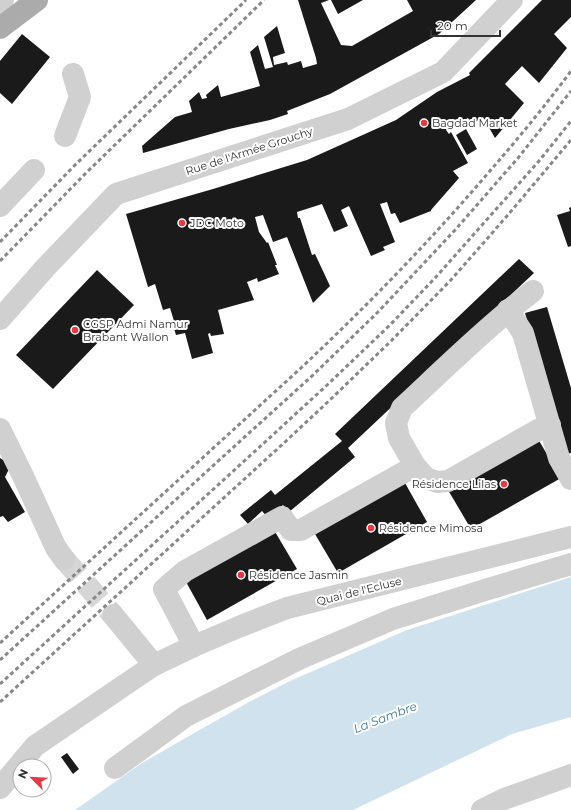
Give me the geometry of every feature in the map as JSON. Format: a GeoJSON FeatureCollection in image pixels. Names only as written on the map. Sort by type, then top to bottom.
{"type":"FeatureCollection","features":[{"type":"Feature","properties":{"kind":"main road"},"geometry":{"type":"LineString","coordinates":[[0,17],[13,0]]}},
{"type":"Feature","properties":{"kind":"main road"},"geometry":{"type":"LineString","coordinates":[[0,28],[37,0]]}},
{"type":"Feature","properties":{"kind":"street"},"geometry":{"type":"LineString","coordinates":[[0,6],[3,0]]}},
{"type":"Feature","properties":{"kind":"street","name":"Rue de l'Armée Grouchy"},"geometry":{"type":"LineString","coordinates":[[0,319],[46,267],[116,194],[355,116],[443,72],[512,0]]}},
{"type":"Feature","properties":{"kind":"street"},"geometry":{"type":"LineString","coordinates":[[65,136],[80,97],[73,74]]}},
{"type":"Feature","properties":{"kind":"street"},"geometry":{"type":"LineString","coordinates":[[0,206],[34,170]]}},
{"type":"Feature","properties":{"kind":"street"},"geometry":{"type":"LineString","coordinates":[[534,291],[487,328],[402,408],[396,423],[399,438],[415,466],[426,478],[437,482],[448,481],[538,430],[550,425]]}},
{"type":"Feature","properties":{"kind":"street"},"geometry":{"type":"LineString","coordinates":[[508,310],[522,333],[559,458],[571,479]]}},
{"type":"Feature","properties":{"kind":"street"},"geometry":{"type":"LineString","coordinates":[[0,429],[56,548],[64,559]]}},
{"type":"Feature","properties":{"kind":"street"},"geometry":{"type":"LineString","coordinates":[[194,646],[164,589],[185,571],[282,516],[291,530],[302,530],[415,466]]}},
{"type":"Feature","properties":{"kind":"street","name":"Quai de l'Ecluse"},"geometry":{"type":"LineString","coordinates":[[0,788],[35,746],[154,665],[194,646],[287,608],[571,537]]}},
{"type":"Feature","properties":{"kind":"street"},"geometry":{"type":"LineString","coordinates":[[115,768],[186,716],[299,659],[393,619],[571,564]]}},
{"type":"Feature","properties":{"kind":"street"},"geometry":{"type":"LineString","coordinates":[[113,615],[154,665]]}},
{"type":"Feature","properties":{"kind":"street"},"geometry":{"type":"LineString","coordinates":[[482,810],[504,799],[571,775]]}},
{"type":"Feature","properties":{"kind":"water","name":"La Sambre"},"geometry":{"type":"Polygon","coordinates":[[[571,577],[571,717],[512,734],[353,810],[75,810],[142,763],[251,701],[290,681],[407,630],[571,577]]]}},
{"type":"Feature","properties":{"kind":"building"},"geometry":{"type":"Polygon","coordinates":[[[298,0],[329,0],[321,3],[341,45],[352,46],[413,11],[407,0],[476,0],[439,34],[330,94],[287,111],[288,114],[143,153],[142,146],[175,117],[192,112],[189,101],[199,92],[202,99],[207,98],[206,95],[218,85],[221,97],[260,86],[250,52],[258,45],[265,69],[273,67],[264,37],[277,26],[285,53],[273,57],[274,65],[287,62],[288,65],[301,61],[303,68],[317,64],[298,0]]]}},
{"type":"Feature","properties":{"kind":"building"},"geometry":{"type":"Polygon","coordinates":[[[331,0],[363,0],[338,14],[331,0]]]}},
{"type":"Feature","properties":{"kind":"building"},"geometry":{"type":"Polygon","coordinates":[[[542,0],[571,0],[571,17],[554,34],[567,48],[539,83],[522,66],[505,84],[524,103],[495,138],[483,117],[472,124],[468,118],[446,130],[449,134],[451,132],[468,163],[453,171],[459,178],[431,211],[400,223],[395,213],[391,214],[387,202],[380,204],[395,242],[383,247],[385,250],[371,256],[349,206],[341,210],[348,226],[334,232],[322,204],[297,212],[312,255],[315,254],[330,286],[313,303],[287,237],[273,242],[263,215],[255,217],[259,232],[267,243],[268,242],[279,274],[258,282],[257,278],[247,282],[254,300],[218,310],[224,334],[211,336],[210,333],[208,334],[213,353],[192,359],[185,333],[176,335],[170,308],[163,310],[155,284],[148,287],[126,214],[307,160],[396,120],[437,92],[470,75],[469,73],[542,0]]]}},
{"type":"Feature","properties":{"kind":"building"},"geometry":{"type":"Polygon","coordinates":[[[22,34],[50,57],[12,104],[0,93],[0,61],[22,34]]]}},
{"type":"Feature","properties":{"kind":"building"},"geometry":{"type":"Polygon","coordinates":[[[466,129],[477,149],[467,155],[456,135],[466,129]]]}},
{"type":"Feature","properties":{"kind":"building"},"geometry":{"type":"Polygon","coordinates":[[[571,207],[571,246],[568,247],[557,215],[570,211],[569,208],[571,207]]]}},
{"type":"Feature","properties":{"kind":"building"},"geometry":{"type":"Polygon","coordinates":[[[519,259],[534,273],[348,448],[355,457],[289,512],[283,505],[268,518],[262,511],[248,524],[240,515],[271,490],[275,495],[342,441],[335,434],[519,259]]]}},
{"type":"Feature","properties":{"kind":"building","name":"CGSP Admi Namur Brabant Wallon"},"geometry":{"type":"Polygon","coordinates":[[[97,270],[134,305],[53,389],[16,355],[97,270]]]}},
{"type":"Feature","properties":{"kind":"building"},"geometry":{"type":"Polygon","coordinates":[[[547,307],[571,388],[571,453],[566,454],[525,313],[547,307]]]}},
{"type":"Feature","properties":{"kind":"building","name":"Résidence Lilas"},"geometry":{"type":"Polygon","coordinates":[[[538,439],[561,478],[471,529],[448,490],[538,439]]]}},
{"type":"Feature","properties":{"kind":"building"},"geometry":{"type":"Polygon","coordinates":[[[0,458],[5,461],[9,469],[5,477],[25,512],[8,522],[3,516],[0,517],[0,458]]]}},
{"type":"Feature","properties":{"kind":"building","name":"Résidence Mimosa"},"geometry":{"type":"Polygon","coordinates":[[[405,483],[427,522],[338,573],[315,534],[405,483]]]}},
{"type":"Feature","properties":{"kind":"building","name":"Résidence Jasmin"},"geometry":{"type":"Polygon","coordinates":[[[274,530],[297,569],[207,620],[185,580],[274,530]]]}},
{"type":"Feature","properties":{"kind":"building"},"geometry":{"type":"Polygon","coordinates":[[[67,753],[79,769],[73,774],[61,757],[67,753]]]}},
{"type":"Feature","properties":{"kind":"tunnel"},"geometry":{"type":"LineString","coordinates":[[64,559],[113,615]]}},
{"type":"Feature","properties":{"kind":"railway"},"geometry":{"type":"LineString","coordinates":[[0,242],[76,164],[246,0]]}},
{"type":"Feature","properties":{"kind":"railway"},"geometry":{"type":"LineString","coordinates":[[0,261],[86,173],[264,0]]}},
{"type":"Feature","properties":{"kind":"railway"},"geometry":{"type":"LineString","coordinates":[[0,643],[302,367],[375,296],[467,198],[571,71]]}},
{"type":"Feature","properties":{"kind":"railway"},"geometry":{"type":"LineString","coordinates":[[0,660],[312,376],[378,312],[456,229],[518,158],[571,91]]}},
{"type":"Feature","properties":{"kind":"railway"},"geometry":{"type":"LineString","coordinates":[[0,684],[325,387],[390,325],[435,278],[539,161],[571,121]]}},
{"type":"Feature","properties":{"kind":"railway"},"geometry":{"type":"LineString","coordinates":[[0,702],[285,442],[392,340],[450,281],[571,140]]}},
{"type":"Feature","properties":{"kind":"place","name":"Bagdad Market"},"geometry":{"type":"Point","coordinates":[424,123]}},
{"type":"Feature","properties":{"kind":"place","name":"JDC Moto"},"geometry":{"type":"Point","coordinates":[182,223]}},
{"type":"Feature","properties":{"kind":"place","name":"CGSP Admi Namur Brabant Wallon"},"geometry":{"type":"Point","coordinates":[75,330]}},
{"type":"Feature","properties":{"kind":"place","name":"Résidence Lilas"},"geometry":{"type":"Point","coordinates":[504,484]}},
{"type":"Feature","properties":{"kind":"place","name":"Résidence Mimosa"},"geometry":{"type":"Point","coordinates":[371,528]}},
{"type":"Feature","properties":{"kind":"place","name":"Résidence Jasmin"},"geometry":{"type":"Point","coordinates":[241,575]}}]}
